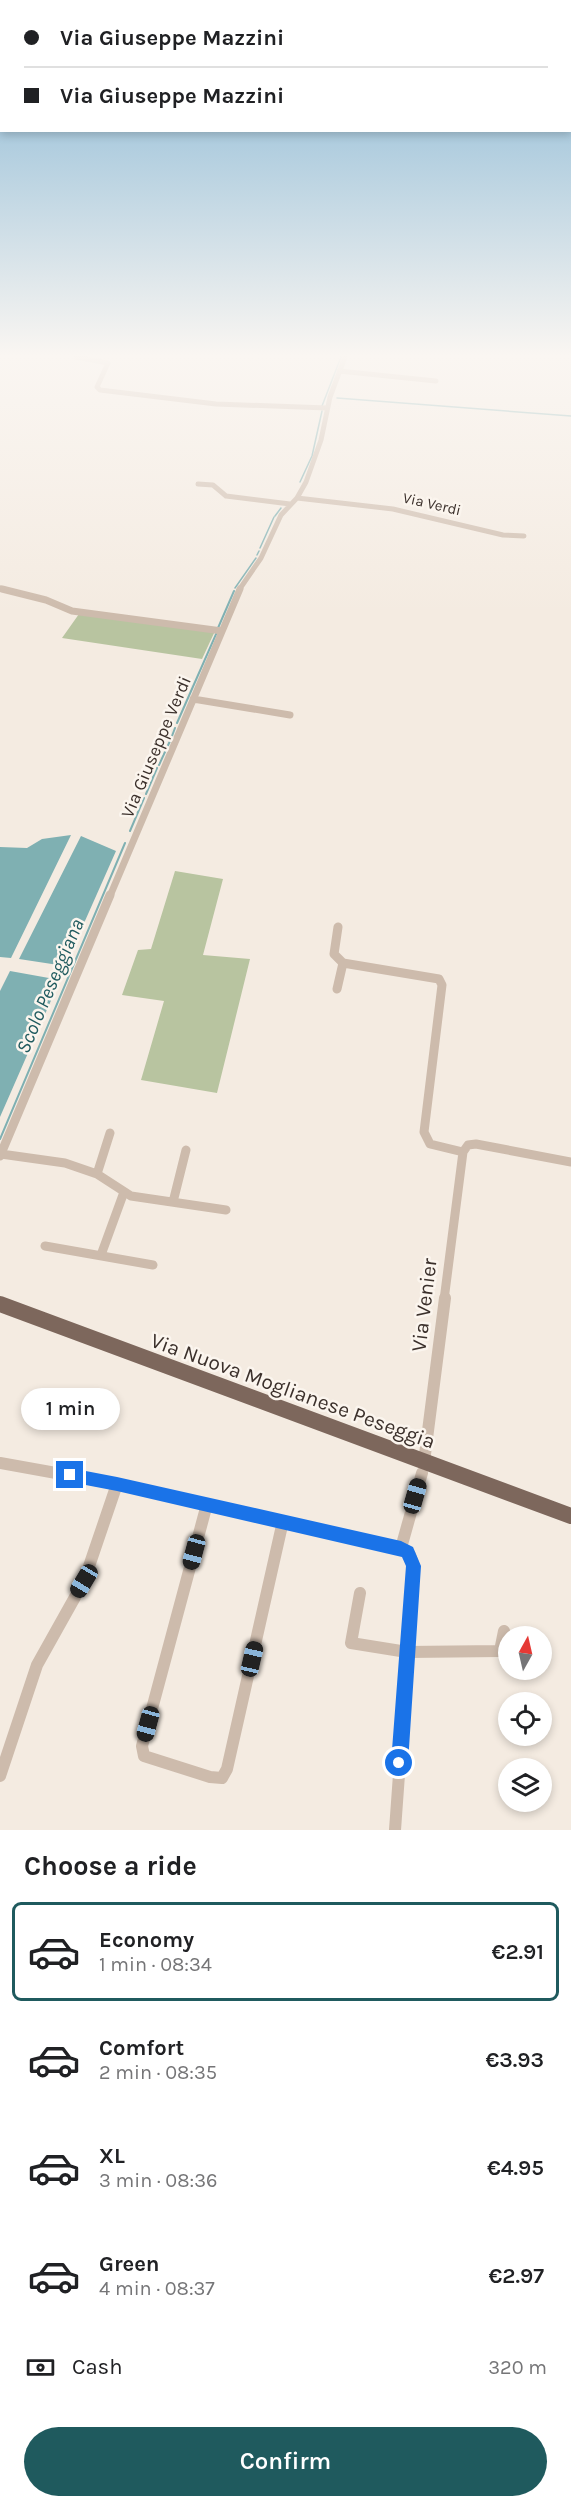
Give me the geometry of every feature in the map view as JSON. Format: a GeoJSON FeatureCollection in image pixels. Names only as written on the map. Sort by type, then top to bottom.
{"type":"FeatureCollection","features":[{"type":"Feature","properties":{"kind":"main road","name":"Via Nuova Moglianese Peseggia"},"geometry":{"type":"LineString","coordinates":[[0,1304],[423,1468],[571,1516]]}},
{"type":"Feature","properties":{"kind":"street","name":"Via Giuseppe Verdi"},"geometry":{"type":"LineString","coordinates":[[0,1155],[241,586],[261,558],[281,515],[297,498],[320,442]]}},
{"type":"Feature","properties":{"kind":"street"},"geometry":{"type":"LineString","coordinates":[[198,484],[213,485],[225,496],[290,504]]}},
{"type":"Feature","properties":{"kind":"street","name":"Via Verdi"},"geometry":{"type":"LineString","coordinates":[[297,498],[393,509],[503,535],[524,536]]}},
{"type":"Feature","properties":{"kind":"street"},"geometry":{"type":"LineString","coordinates":[[0,588],[46,600],[72,611],[222,631]]}},
{"type":"Feature","properties":{"kind":"street"},"geometry":{"type":"LineString","coordinates":[[193,699],[290,715]]}},
{"type":"Feature","properties":{"kind":"street"},"geometry":{"type":"LineString","coordinates":[[339,927],[334,954],[343,963],[439,979],[442,985],[424,1132],[430,1144],[463,1152],[468,1145],[476,1144],[571,1162]]}},
{"type":"Feature","properties":{"kind":"street"},"geometry":{"type":"LineString","coordinates":[[337,989],[343,963]]}},
{"type":"Feature","properties":{"kind":"street"},"geometry":{"type":"LineString","coordinates":[[97,1174],[110,1133]]}},
{"type":"Feature","properties":{"kind":"street"},"geometry":{"type":"LineString","coordinates":[[173,1202],[186,1150]]}},
{"type":"Feature","properties":{"kind":"street","name":"Via Venier"},"geometry":{"type":"LineString","coordinates":[[401,1548],[423,1468],[463,1152]]}},
{"type":"Feature","properties":{"kind":"street"},"geometry":{"type":"LineString","coordinates":[[0,1155],[64,1164],[97,1174],[131,1196],[226,1210]]}},
{"type":"Feature","properties":{"kind":"street"},"geometry":{"type":"LineString","coordinates":[[100,1255],[124,1192]]}},
{"type":"Feature","properties":{"kind":"street"},"geometry":{"type":"LineString","coordinates":[[45,1246],[153,1265]]}},
{"type":"Feature","properties":{"kind":"street"},"geometry":{"type":"LineString","coordinates":[[0,1463],[117,1484],[283,1521],[401,1548],[410,1555],[414,1566],[395,1830]]}},
{"type":"Feature","properties":{"kind":"street"},"geometry":{"type":"LineString","coordinates":[[0,1776],[38,1665],[49,1640],[84,1581],[117,1484]]}},
{"type":"Feature","properties":{"kind":"street"},"geometry":{"type":"LineString","coordinates":[[207,1504],[142,1746],[144,1756],[210,1777],[222,1778],[227,1769],[283,1521]]}},
{"type":"Feature","properties":{"kind":"street"},"geometry":{"type":"LineString","coordinates":[[360,1593],[351,1643],[407,1652],[498,1651]]}},
{"type":"Feature","properties":{"kind":"green space"},"geometry":{"type":"Polygon","coordinates":[[[79,614],[215,631],[202,659],[62,638],[79,614]]]}},
{"type":"Feature","properties":{"kind":"green space"},"geometry":{"type":"Polygon","coordinates":[[[175,871],[223,879],[203,955],[250,959],[217,1093],[141,1080],[164,1001],[122,995],[138,950],[151,949],[175,871]]]}},
{"type":"Feature","properties":{"kind":"water"},"geometry":{"type":"Polygon","coordinates":[[[71,835],[11,958],[0,957],[0,847],[27,848],[42,839],[71,835]]]}},
{"type":"Feature","properties":{"kind":"water"},"geometry":{"type":"Polygon","coordinates":[[[81,836],[116,851],[65,966],[19,959],[81,836]]]}},
{"type":"Feature","properties":{"kind":"water"},"geometry":{"type":"Polygon","coordinates":[[[10,971],[60,980],[0,1117],[0,991],[10,971]]]}},
{"type":"Feature","properties":{"kind":"waterway","name":"Scolo Peseggiana"},"geometry":{"type":"LineString","coordinates":[[300,482],[312,456],[315,442]]}},
{"type":"Feature","properties":{"kind":"waterway","name":"Scolo Peseggiana"},"geometry":{"type":"LineString","coordinates":[[275,516],[281,508]]}},
{"type":"Feature","properties":{"kind":"waterway","name":"Scolo Peseggiana"},"geometry":{"type":"LineString","coordinates":[[260,548],[274,517]]}},
{"type":"Feature","properties":{"kind":"waterway","name":"Scolo Peseggiana"},"geometry":{"type":"LineString","coordinates":[[257,555],[259,551]]}},
{"type":"Feature","properties":{"kind":"waterway","name":"Scolo Peseggiana"},"geometry":{"type":"LineString","coordinates":[[235,588],[256,558]]}},
{"type":"Feature","properties":{"kind":"waterway","name":"Scolo Peseggiana"},"geometry":{"type":"LineString","coordinates":[[218,628],[234,591]]}},
{"type":"Feature","properties":{"kind":"waterway","name":"Scolo Peseggiana"},"geometry":{"type":"LineString","coordinates":[[177,723],[217,632]]}},
{"type":"Feature","properties":{"kind":"waterway","name":"Scolo Peseggiana"},"geometry":{"type":"LineString","coordinates":[[172,736],[175,728]]}},
{"type":"Feature","properties":{"kind":"waterway","name":"Scolo Peseggiana"},"geometry":{"type":"LineString","coordinates":[[159,765],[170,741]]}},
{"type":"Feature","properties":{"kind":"waterway","name":"Scolo Peseggiana"},"geometry":{"type":"LineString","coordinates":[[146,794],[157,768]]}},
{"type":"Feature","properties":{"kind":"waterway","name":"Scolo Peseggiana"},"geometry":{"type":"LineString","coordinates":[[130,831],[144,798]]}},
{"type":"Feature","properties":{"kind":"waterway","name":"Scolo Peseggiana"},"geometry":{"type":"LineString","coordinates":[[0,1139],[125,843]]}},
{"type":"Feature","properties":{"kind":"route"},"geometry":{"type":"LineString","coordinates":[[70,1475],[401,1548],[407,1552],[414,1566],[399,1763]]}}]}
